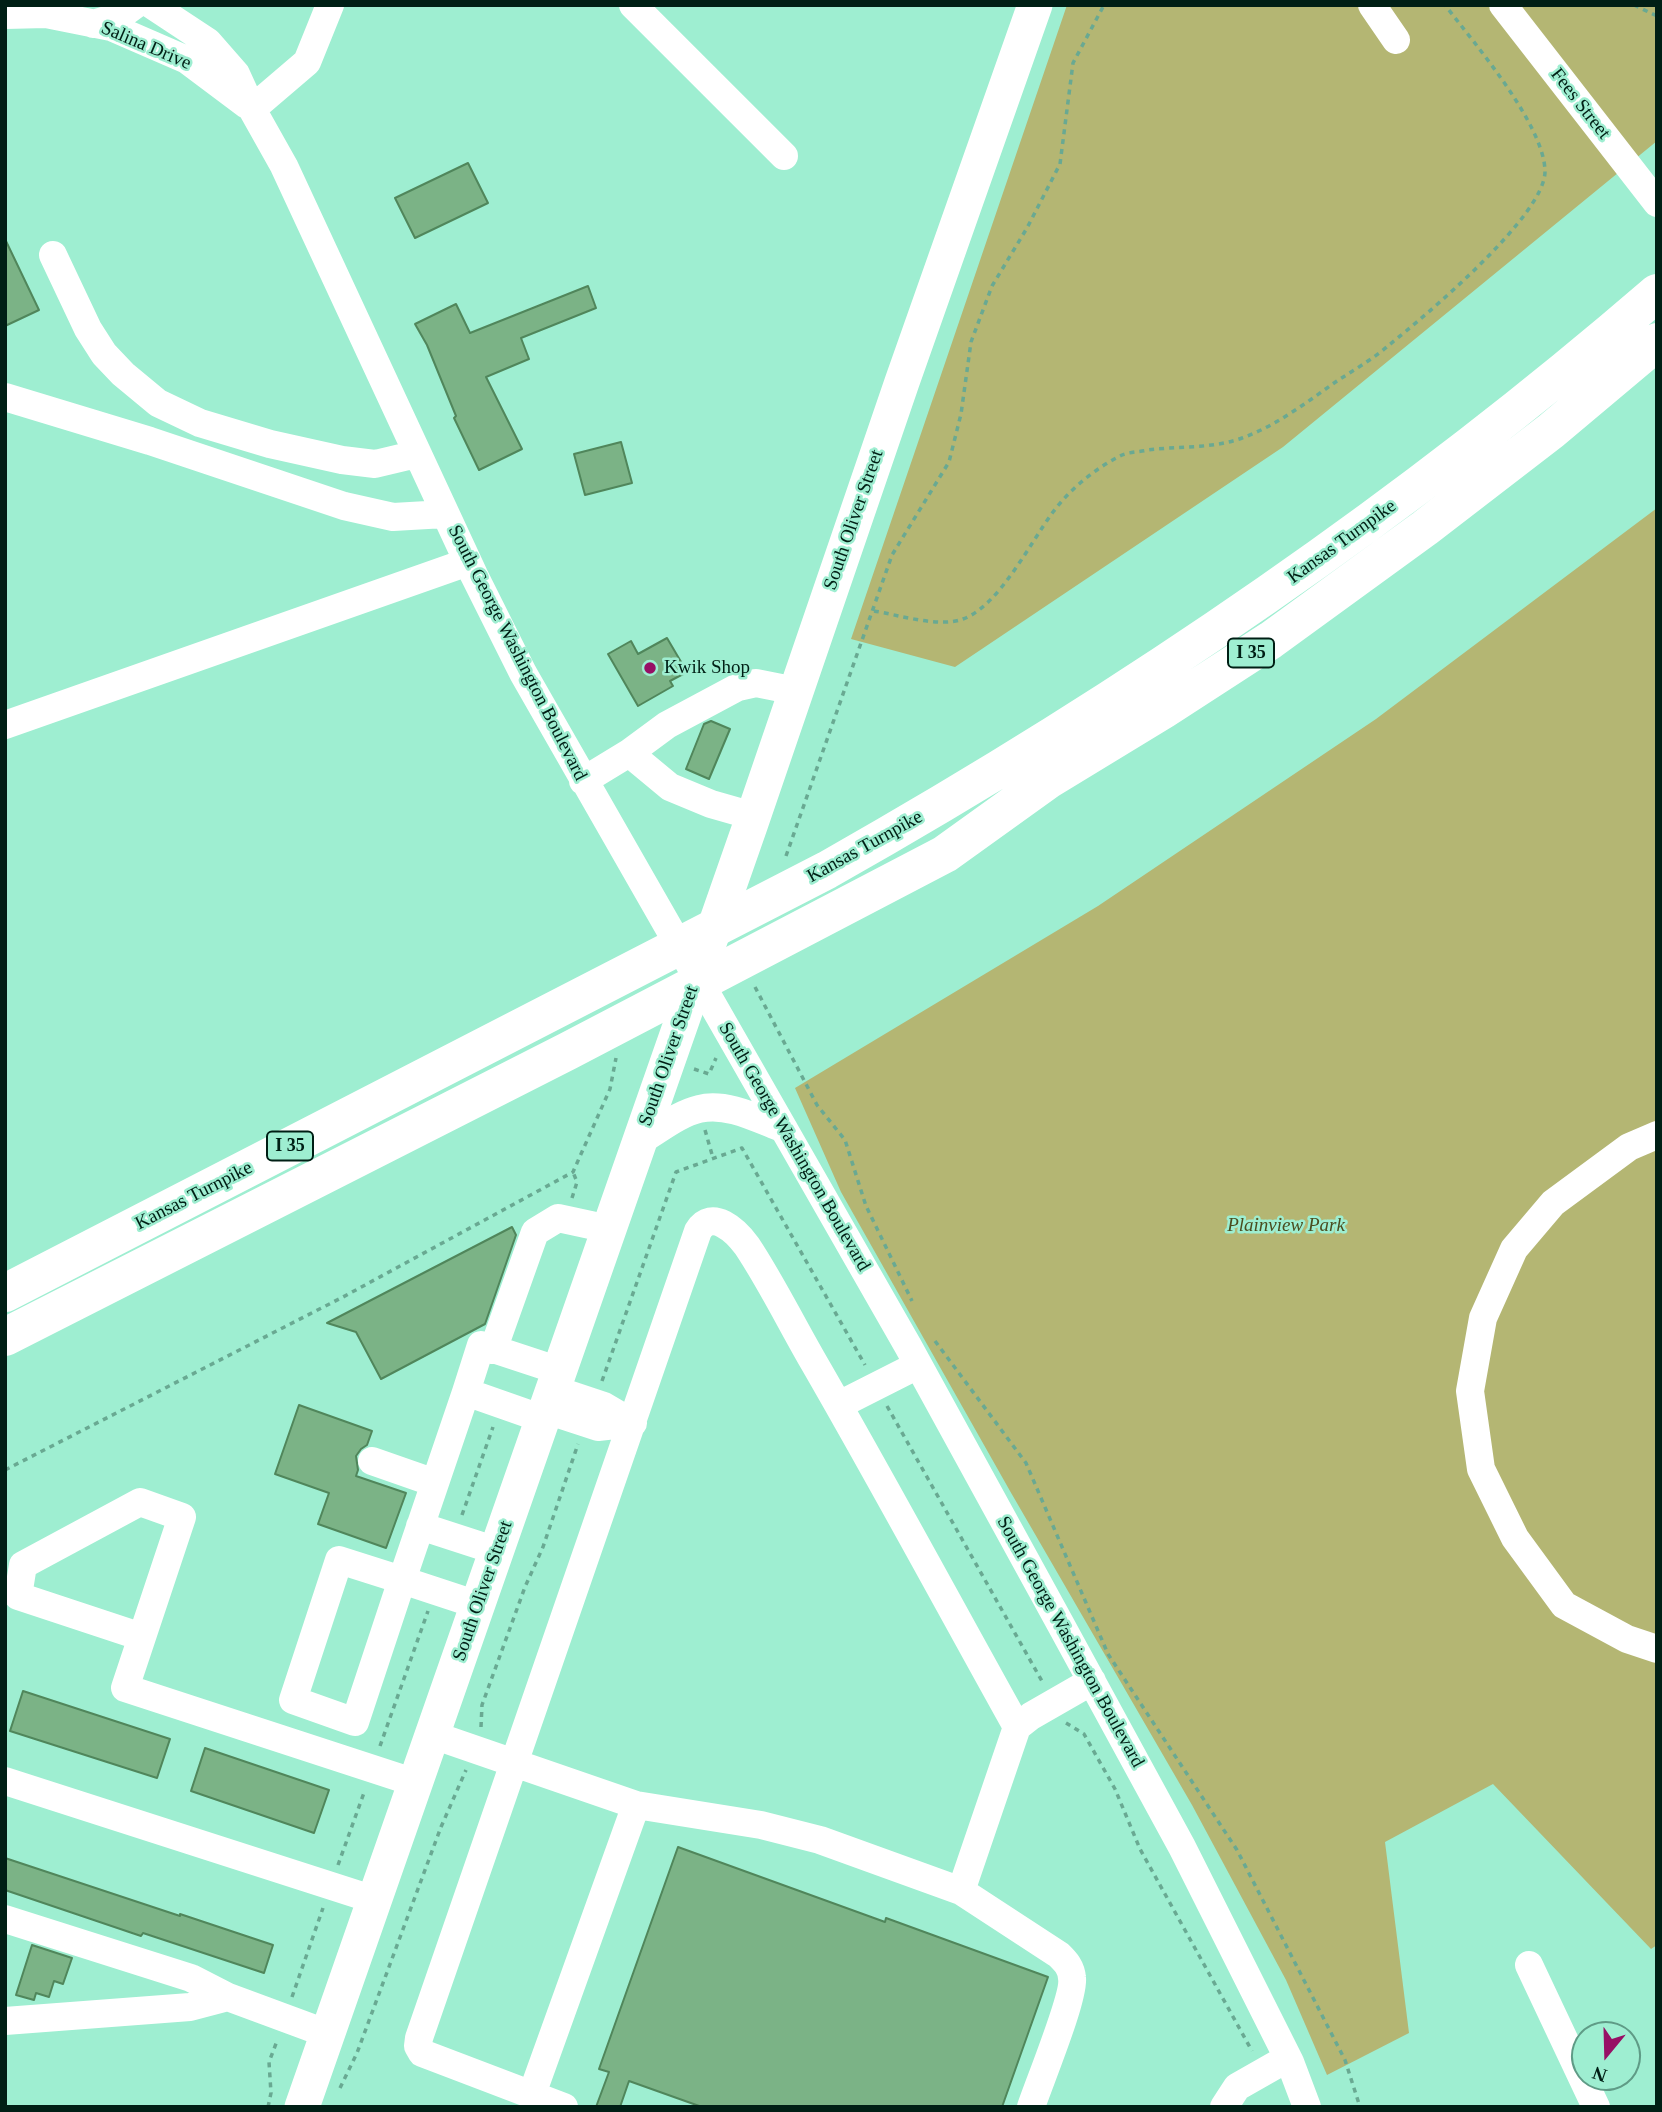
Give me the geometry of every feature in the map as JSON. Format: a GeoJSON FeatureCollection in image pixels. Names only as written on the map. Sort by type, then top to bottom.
{"type":"FeatureCollection","features":[{"type":"Feature","properties":{"kind":"highway","name":"Kansas Turnpike"},"geometry":{"type":"LineString","coordinates":[[5,1293],[827,870],[932,810],[1155,670],[1280,587],[1440,470],[1577,362],[1657,293]]}},
{"type":"Feature","properties":{"kind":"highway","name":"Kansas Turnpike"},"geometry":{"type":"LineString","coordinates":[[5,1336],[568,1051],[945,854],[1048,780],[1272,640],[1551,431],[1657,342]]}},
{"type":"Feature","properties":{"kind":"main road","name":"South Oliver Street"},"geometry":{"type":"LineString","coordinates":[[303,2107],[1035,5]]}},
{"type":"Feature","properties":{"kind":"street"},"geometry":{"type":"LineString","coordinates":[[93,23],[120,16],[135,5]]}},
{"type":"Feature","properties":{"kind":"street"},"geometry":{"type":"LineString","coordinates":[[146,5],[159,30],[187,60]]}},
{"type":"Feature","properties":{"kind":"street","name":"Salina Drive"},"geometry":{"type":"LineString","coordinates":[[152,5],[208,42],[236,74],[252,109]]}},
{"type":"Feature","properties":{"kind":"street"},"geometry":{"type":"LineString","coordinates":[[633,5],[785,156]]}},
{"type":"Feature","properties":{"kind":"street"},"geometry":{"type":"LineString","coordinates":[[1373,5],[1396,40]]}},
{"type":"Feature","properties":{"kind":"street","name":"Fees Street"},"geometry":{"type":"LineString","coordinates":[[1503,5],[1657,204]]}},
{"type":"Feature","properties":{"kind":"street"},"geometry":{"type":"LineString","coordinates":[[252,109],[307,62],[327,13]]}},
{"type":"Feature","properties":{"kind":"street","name":"Salina Drive"},"geometry":{"type":"LineString","coordinates":[[5,15],[46,14],[111,27],[187,60],[252,109]]}},
{"type":"Feature","properties":{"kind":"street","name":"South George Washington Boulevard"},"geometry":{"type":"LineString","coordinates":[[252,109],[284,166],[445,514],[523,673],[918,1365],[1092,1681],[1182,1847],[1288,2057],[1307,2107]]}},
{"type":"Feature","properties":{"kind":"street"},"geometry":{"type":"LineString","coordinates":[[53,255],[88,329],[104,354],[158,404],[200,423],[270,444],[341,460],[375,464],[417,454]]}},
{"type":"Feature","properties":{"kind":"street"},"geometry":{"type":"LineString","coordinates":[[5,397],[150,441],[344,506],[393,517],[445,514]]}},
{"type":"Feature","properties":{"kind":"street"},"geometry":{"type":"LineString","coordinates":[[5,725],[468,562]]}},
{"type":"Feature","properties":{"kind":"street"},"geometry":{"type":"LineString","coordinates":[[583,781],[629,753],[667,725],[738,687],[756,683],[796,691]]}},
{"type":"Feature","properties":{"kind":"street"},"geometry":{"type":"LineString","coordinates":[[629,753],[670,787],[711,804],[754,816]]}},
{"type":"Feature","properties":{"kind":"street"},"geometry":{"type":"LineString","coordinates":[[640,1141],[684,1114],[701,1108],[731,1109],[784,1129]]}},
{"type":"Feature","properties":{"kind":"street"},"geometry":{"type":"LineString","coordinates":[[1657,1135],[1629,1146],[1553,1203],[1514,1249],[1483,1318],[1470,1391],[1481,1469],[1515,1538],[1564,1605],[1627,1639],[1657,1649]]}},
{"type":"Feature","properties":{"kind":"street"},"geometry":{"type":"LineString","coordinates":[[493,1350],[535,1232],[558,1218],[610,1229]]}},
{"type":"Feature","properties":{"kind":"street"},"geometry":{"type":"LineString","coordinates":[[564,2107],[422,2053],[418,2046],[419,2038],[703,1223],[708,1220],[719,1221],[745,1244],[839,1405],[1017,1727]]}},
{"type":"Feature","properties":{"kind":"street"},"geometry":{"type":"LineString","coordinates":[[478,1605],[434,1592],[402,1580],[340,1560],[293,1700],[355,1722],[402,1580],[420,1526],[466,1392],[481,1345],[493,1350],[551,1397],[590,1413],[598,1427],[633,1423]]}},
{"type":"Feature","properties":{"kind":"street"},"geometry":{"type":"LineString","coordinates":[[839,1405],[918,1365]]}},
{"type":"Feature","properties":{"kind":"street"},"geometry":{"type":"LineString","coordinates":[[466,1392],[501,1404],[551,1397]]}},
{"type":"Feature","properties":{"kind":"street"},"geometry":{"type":"LineString","coordinates":[[372,1461],[435,1483]]}},
{"type":"Feature","properties":{"kind":"street"},"geometry":{"type":"LineString","coordinates":[[142,1637],[18,1596],[23,1565],[140,1502],[183,1517],[125,1688],[416,1783]]}},
{"type":"Feature","properties":{"kind":"street"},"geometry":{"type":"LineString","coordinates":[[420,1526],[497,1551]]}},
{"type":"Feature","properties":{"kind":"street"},"geometry":{"type":"LineString","coordinates":[[961,1891],[1017,1727],[1092,1681]]}},
{"type":"Feature","properties":{"kind":"street"},"geometry":{"type":"LineString","coordinates":[[433,1735],[636,1805],[761,1825],[826,1842],[961,1891],[1059,1955],[1070,1966],[1073,1980],[1068,2001],[1031,2107]]}},
{"type":"Feature","properties":{"kind":"street"},"geometry":{"type":"LineString","coordinates":[[5,1782],[375,1900]]}},
{"type":"Feature","properties":{"kind":"street"},"geometry":{"type":"LineString","coordinates":[[532,2094],[636,1805]]}},
{"type":"Feature","properties":{"kind":"street"},"geometry":{"type":"LineString","coordinates":[[5,1919],[191,1978],[228,1997],[328,2034]]}},
{"type":"Feature","properties":{"kind":"street"},"geometry":{"type":"LineString","coordinates":[[1529,1965],[1596,2107]]}},
{"type":"Feature","properties":{"kind":"street"},"geometry":{"type":"LineString","coordinates":[[5,2021],[190,2007],[228,1997]]}},
{"type":"Feature","properties":{"kind":"street"},"geometry":{"type":"LineString","coordinates":[[1224,2107],[1237,2087],[1288,2057]]}},
{"type":"Feature","properties":{"kind":"path"},"geometry":{"type":"LineString","coordinates":[[785,859],[892,555],[949,462],[961,414],[971,341],[992,286],[1027,228],[1060,164],[1073,63],[1104,5]]}},
{"type":"Feature","properties":{"kind":"path"},"geometry":{"type":"LineString","coordinates":[[874,610],[943,623],[962,620],[981,609],[1003,586],[1055,509],[1090,474],[1124,454],[1168,447],[1207,445],[1242,438],[1281,418],[1387,347],[1449,294],[1498,245],[1536,199],[1545,172],[1539,144],[1525,114],[1445,5]]}},
{"type":"Feature","properties":{"kind":"path"},"geometry":{"type":"LineString","coordinates":[[1634,5],[1657,16]]}},
{"type":"Feature","properties":{"kind":"path"},"geometry":{"type":"LineString","coordinates":[[754,985],[817,1105],[845,1140],[866,1206],[914,1304]]}},
{"type":"Feature","properties":{"kind":"path"},"geometry":{"type":"LineString","coordinates":[[5,1470],[343,1297],[573,1172],[610,1089],[618,1052]]}},
{"type":"Feature","properties":{"kind":"path"},"geometry":{"type":"LineString","coordinates":[[702,1072],[709,1074],[714,1063]]}},
{"type":"Feature","properties":{"kind":"path"},"geometry":{"type":"LineString","coordinates":[[705,1128],[713,1158]]}},
{"type":"Feature","properties":{"kind":"path"},"geometry":{"type":"LineString","coordinates":[[336,2096],[357,2053],[441,1827],[481,1733],[482,1705],[525,1587],[543,1547],[676,1172],[742,1148],[1054,1703],[1067,1724],[1084,1734],[1115,1789],[1140,1849],[1253,2052],[1259,2073]]}},
{"type":"Feature","properties":{"kind":"path"},"geometry":{"type":"LineString","coordinates":[[565,1220],[577,1182],[573,1172]]}},
{"type":"Feature","properties":{"kind":"path"},"geometry":{"type":"LineString","coordinates":[[934,1340],[1026,1463],[1108,1654],[1237,1850],[1345,2060],[1360,2107]]}},
{"type":"Feature","properties":{"kind":"path"},"geometry":{"type":"LineString","coordinates":[[454,1537],[501,1404]]}},
{"type":"Feature","properties":{"kind":"path"},"geometry":{"type":"LineString","coordinates":[[268,2107],[271,2093],[269,2062],[434,1592]]}},
{"type":"Feature","properties":{"kind":"green space"},"geometry":{"type":"Polygon","coordinates":[[[1067,5],[1657,5],[1657,141],[1283,447],[955,667],[851,639],[1067,5]]]}},
{"type":"Feature","properties":{"kind":"green space","name":"Plainview Park"},"geometry":{"type":"Polygon","coordinates":[[[1657,508],[1657,1945],[1651,1949],[1493,1784],[1385,1842],[1409,2033],[1327,2075],[1286,1980],[1192,1805],[841,1192],[795,1088],[1098,906],[1376,719],[1657,508]]]}},
{"type":"Feature","properties":{"kind":"building"},"geometry":{"type":"Polygon","coordinates":[[[468,163],[488,203],[415,238],[395,198],[468,163]]]}},
{"type":"Feature","properties":{"kind":"building"},"geometry":{"type":"Polygon","coordinates":[[[5,239],[39,310],[5,326],[5,239]]]}},
{"type":"Feature","properties":{"kind":"building"},"geometry":{"type":"Polygon","coordinates":[[[588,286],[596,308],[521,338],[529,359],[486,377],[522,449],[479,470],[454,418],[456,416],[427,345],[415,324],[456,304],[470,333],[588,286]]]}},
{"type":"Feature","properties":{"kind":"building"},"geometry":{"type":"Polygon","coordinates":[[[621,442],[632,483],[585,495],[574,454],[621,442]]]}},
{"type":"Feature","properties":{"kind":"building"},"geometry":{"type":"Polygon","coordinates":[[[667,638],[687,672],[670,681],[673,686],[638,706],[608,654],[631,641],[638,654],[667,638]]]}},
{"type":"Feature","properties":{"kind":"building"},"geometry":{"type":"Polygon","coordinates":[[[711,721],[730,729],[709,779],[686,769],[704,724],[711,721]]]}},
{"type":"Feature","properties":{"kind":"building"},"geometry":{"type":"Polygon","coordinates":[[[512,1227],[516,1235],[485,1324],[381,1379],[356,1332],[327,1323],[512,1227]]]}},
{"type":"Feature","properties":{"kind":"building"},"geometry":{"type":"Polygon","coordinates":[[[299,1405],[372,1431],[367,1445],[356,1456],[356,1476],[406,1493],[386,1548],[318,1524],[329,1493],[275,1474],[299,1405]]]}},
{"type":"Feature","properties":{"kind":"building"},"geometry":{"type":"Polygon","coordinates":[[[23,1691],[170,1739],[157,1778],[10,1731],[23,1691]]]}},
{"type":"Feature","properties":{"kind":"building"},"geometry":{"type":"Polygon","coordinates":[[[205,1748],[329,1790],[314,1833],[191,1791],[205,1748]]]}},
{"type":"Feature","properties":{"kind":"building"},"geometry":{"type":"Polygon","coordinates":[[[678,1847],[885,1922],[886,1918],[1048,1977],[1002,2107],[702,2107],[629,2081],[620,2107],[596,2107],[609,2072],[599,2069],[678,1847]]]}},
{"type":"Feature","properties":{"kind":"building"},"geometry":{"type":"Polygon","coordinates":[[[5,1858],[273,1945],[264,1973],[143,1933],[141,1936],[5,1890],[5,1858]]]}},
{"type":"Feature","properties":{"kind":"building"},"geometry":{"type":"Polygon","coordinates":[[[32,1945],[72,1958],[63,1984],[54,1981],[49,1997],[36,1993],[34,2000],[16,1995],[32,1945]]]}},
{"type":"Feature","properties":{"kind":"place","name":"Kwik Shop"},"geometry":{"type":"Point","coordinates":[650,668]}}]}
